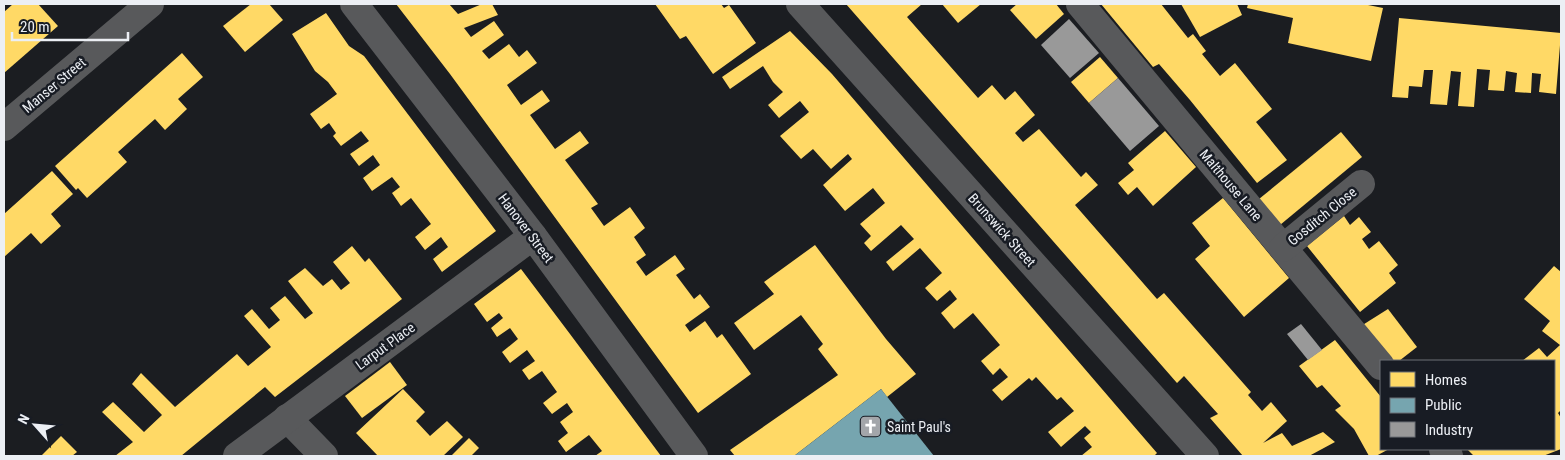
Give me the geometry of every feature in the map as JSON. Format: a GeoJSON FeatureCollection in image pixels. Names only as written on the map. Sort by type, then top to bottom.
{"type":"FeatureCollection","features":[{"type":"Feature","properties":{"kind":"street","name":"Manser Street"},"geometry":{"type":"LineString","coordinates":[[4,127],[150,4]]}},
{"type":"Feature","properties":{"kind":"street","name":"Hanover Street"},"geometry":{"type":"LineString","coordinates":[[354,4],[533,236],[694,456]]}},
{"type":"Feature","properties":{"kind":"street","name":"Brunswick Street"},"geometry":{"type":"LineString","coordinates":[[800,4],[1205,456]]}},
{"type":"Feature","properties":{"kind":"street","name":"Malthouse Lane"},"geometry":{"type":"LineString","coordinates":[[1080,4],[1380,365]]}},
{"type":"Feature","properties":{"kind":"street","name":"Gosditch Close"},"geometry":{"type":"LineString","coordinates":[[1283,248],[1361,184]]}},
{"type":"Feature","properties":{"kind":"street","name":"Larput Place"},"geometry":{"type":"LineString","coordinates":[[237,456],[533,236]]}},
{"type":"Feature","properties":{"kind":"street"},"geometry":{"type":"LineString","coordinates":[[286,418],[324,456]]}},
{"type":"Feature","properties":{"kind":"building: Homes"},"geometry":{"type":"Polygon","coordinates":[[[13,4],[38,4],[58,26],[4,73],[4,12],[13,4]]]}},
{"type":"Feature","properties":{"kind":"building: Homes"},"geometry":{"type":"Polygon","coordinates":[[[251,4],[269,4],[283,20],[245,52],[223,26],[251,4]]]}},
{"type":"Feature","properties":{"kind":"building: Homes"},"geometry":{"type":"Polygon","coordinates":[[[396,4],[449,4],[458,14],[482,4],[492,4],[498,15],[464,28],[471,37],[494,21],[504,35],[482,51],[489,59],[509,44],[519,57],[527,50],[537,63],[507,85],[521,105],[542,90],[550,101],[530,115],[555,149],[580,131],[589,143],[565,160],[598,204],[591,208],[604,226],[630,207],[645,228],[634,237],[646,255],[636,262],[646,276],[675,255],[685,269],[676,275],[694,299],[700,294],[710,307],[685,325],[690,332],[705,321],[717,338],[722,334],[751,374],[698,413],[450,74],[396,4]]]}},
{"type":"Feature","properties":{"kind":"building: Homes"},"geometry":{"type":"Polygon","coordinates":[[[655,4],[721,4],[724,8],[729,5],[756,43],[713,74],[686,36],[680,39],[655,4]]]}},
{"type":"Feature","properties":{"kind":"building: Homes"},"geometry":{"type":"Polygon","coordinates":[[[846,4],[922,4],[907,17],[978,98],[992,85],[1005,100],[1015,91],[1035,115],[1015,133],[1023,142],[1039,129],[1081,177],[1086,172],[1098,185],[1075,205],[1157,299],[1164,293],[1251,392],[1248,395],[1262,411],[1271,402],[1287,421],[1263,443],[1282,433],[1292,446],[1323,432],[1335,442],[1309,456],[1243,456],[1210,418],[1218,414],[1184,376],[1177,383],[846,4]]]}},
{"type":"Feature","properties":{"kind":"building: Homes"},"geometry":{"type":"Polygon","coordinates":[[[942,4],[981,4],[958,23],[942,4]]]}},
{"type":"Feature","properties":{"kind":"building: Homes"},"geometry":{"type":"Polygon","coordinates":[[[1017,4],[1056,4],[1064,14],[1036,39],[1010,10],[1017,4]]]}},
{"type":"Feature","properties":{"kind":"building: Homes"},"geometry":{"type":"Polygon","coordinates":[[[1101,4],[1161,4],[1188,38],[1193,34],[1206,51],[1202,54],[1220,76],[1235,63],[1272,109],[1256,122],[1287,160],[1257,183],[1159,64],[1153,67],[1101,4]]]}},
{"type":"Feature","properties":{"kind":"building: Homes"},"geometry":{"type":"Polygon","coordinates":[[[1181,4],[1237,4],[1242,15],[1200,37],[1181,4]]]}},
{"type":"Feature","properties":{"kind":"building: Homes"},"geometry":{"type":"Polygon","coordinates":[[[1248,4],[1363,4],[1383,8],[1371,61],[1288,43],[1293,18],[1247,8],[1248,4]]]}},
{"type":"Feature","properties":{"kind":"building: Homes"},"geometry":{"type":"Polygon","coordinates":[[[326,13],[349,46],[364,56],[496,231],[442,272],[433,259],[448,247],[441,237],[425,250],[415,237],[431,224],[411,198],[401,206],[392,193],[400,187],[392,177],[372,191],[363,178],[380,165],[373,155],[359,166],[350,154],[369,141],[361,131],[341,146],[333,136],[336,133],[329,123],[321,129],[310,114],[337,94],[328,82],[315,71],[292,34],[326,13]]]}},
{"type":"Feature","properties":{"kind":"building: Homes"},"geometry":{"type":"Polygon","coordinates":[[[1399,18],[1561,33],[1556,94],[1539,92],[1541,74],[1532,73],[1531,93],[1515,92],[1517,73],[1506,71],[1504,91],[1488,90],[1490,70],[1477,69],[1474,107],[1458,106],[1461,72],[1451,71],[1447,105],[1430,104],[1433,70],[1424,70],[1422,87],[1409,86],[1408,98],[1392,97],[1399,18]]]}},
{"type":"Feature","properties":{"kind":"building: Homes"},"geometry":{"type":"Polygon","coordinates":[[[790,31],[832,74],[1157,453],[1156,456],[1081,456],[1092,447],[1084,438],[1091,432],[1085,426],[1061,447],[1048,432],[1074,411],[1061,397],[1057,400],[1036,377],[1032,381],[1029,378],[1002,401],[992,390],[1008,377],[1000,368],[993,375],[981,361],[1000,345],[973,313],[954,329],[941,313],[957,299],[950,290],[937,301],[925,288],[942,273],[920,248],[893,271],[886,262],[914,239],[901,225],[871,251],[864,243],[871,236],[860,224],[885,203],[873,188],[845,211],[823,185],[852,159],[848,154],[831,169],[813,149],[801,159],[780,136],[809,112],[800,101],[779,118],[768,105],[783,92],[773,82],[763,66],[730,89],[722,77],[790,31]]]}},
{"type":"Feature","properties":{"kind":"building: Homes"},"geometry":{"type":"Polygon","coordinates":[[[182,53],[203,77],[178,99],[187,109],[165,130],[155,119],[118,152],[127,162],[87,198],[78,188],[76,190],[55,166],[182,53]]]}},
{"type":"Feature","properties":{"kind":"building: Homes"},"geometry":{"type":"Polygon","coordinates":[[[1100,57],[1118,78],[1089,103],[1071,82],[1100,57]]]}},
{"type":"Feature","properties":{"kind":"building: Homes"},"geometry":{"type":"Polygon","coordinates":[[[1165,131],[1196,167],[1153,206],[1137,187],[1128,195],[1118,183],[1134,170],[1128,163],[1165,131]]]}},
{"type":"Feature","properties":{"kind":"building: Homes"},"geometry":{"type":"Polygon","coordinates":[[[1341,132],[1362,157],[1280,225],[1259,199],[1341,132]]]}},
{"type":"Feature","properties":{"kind":"building: Homes"},"geometry":{"type":"Polygon","coordinates":[[[52,171],[73,194],[51,214],[61,226],[41,244],[31,233],[4,257],[4,214],[52,171]]]}},
{"type":"Feature","properties":{"kind":"building: Homes"},"geometry":{"type":"Polygon","coordinates":[[[1223,198],[1289,278],[1244,317],[1195,259],[1210,246],[1192,223],[1223,198]]]}},
{"type":"Feature","properties":{"kind":"building: Homes"},"geometry":{"type":"Polygon","coordinates":[[[1344,216],[1350,225],[1359,217],[1371,232],[1362,239],[1369,249],[1379,241],[1398,265],[1389,273],[1396,283],[1360,312],[1307,246],[1344,216]]]}},
{"type":"Feature","properties":{"kind":"building: Homes"},"geometry":{"type":"Polygon","coordinates":[[[815,245],[886,339],[916,374],[887,397],[881,389],[794,456],[735,456],[730,450],[838,375],[818,349],[823,344],[801,315],[754,350],[734,323],[774,294],[764,282],[815,245]]]}},
{"type":"Feature","properties":{"kind":"building: Homes"},"geometry":{"type":"Polygon","coordinates":[[[352,246],[365,262],[369,258],[402,299],[275,397],[265,387],[181,456],[115,456],[133,442],[102,412],[113,402],[144,432],[162,415],[132,384],[141,373],[175,407],[237,354],[248,366],[271,347],[244,316],[252,309],[269,329],[280,320],[270,308],[285,296],[305,319],[313,313],[288,281],[305,268],[323,286],[332,279],[341,290],[350,283],[333,262],[352,246]]]}},
{"type":"Feature","properties":{"kind":"building: Homes"},"geometry":{"type":"Polygon","coordinates":[[[1554,266],[1561,272],[1561,410],[1558,413],[1561,418],[1561,449],[1543,456],[1474,456],[1468,450],[1555,450],[1555,360],[1523,360],[1539,348],[1547,357],[1560,345],[1542,331],[1550,321],[1524,299],[1554,266]]]}},
{"type":"Feature","properties":{"kind":"building: Homes"},"geometry":{"type":"Polygon","coordinates":[[[521,269],[661,456],[595,456],[602,451],[589,435],[566,452],[558,441],[568,433],[560,422],[573,412],[567,403],[552,414],[543,403],[557,392],[542,371],[529,380],[522,370],[535,361],[527,350],[510,363],[502,352],[518,339],[510,328],[497,337],[491,328],[503,318],[499,313],[487,322],[474,304],[521,269]]]}},
{"type":"Feature","properties":{"kind":"building: Homes"},"geometry":{"type":"Polygon","coordinates":[[[1388,309],[1417,347],[1400,360],[1388,360],[1361,326],[1388,309]]]}},
{"type":"Feature","properties":{"kind":"building: Homes"},"geometry":{"type":"Polygon","coordinates":[[[1335,340],[1380,396],[1380,450],[1387,450],[1376,456],[1369,456],[1354,429],[1335,410],[1341,406],[1322,385],[1317,388],[1299,366],[1335,340]]]}},
{"type":"Feature","properties":{"kind":"building: Homes"},"geometry":{"type":"Polygon","coordinates":[[[390,362],[407,385],[362,418],[345,396],[390,362]]]}},
{"type":"Feature","properties":{"kind":"building: Homes"},"geometry":{"type":"Polygon","coordinates":[[[403,389],[425,412],[416,421],[430,436],[447,421],[463,437],[443,456],[378,456],[356,433],[403,389]]]}},
{"type":"Feature","properties":{"kind":"building: Homes"},"geometry":{"type":"Polygon","coordinates":[[[61,436],[77,452],[72,456],[41,456],[61,436]]]}},
{"type":"Feature","properties":{"kind":"building: Homes"},"geometry":{"type":"Polygon","coordinates":[[[469,438],[479,448],[471,456],[451,456],[469,438]]]}},
{"type":"Feature","properties":{"kind":"building: Public","name":"Saint Paul's"},"geometry":{"type":"Polygon","coordinates":[[[881,389],[934,456],[794,456],[881,389]]]}},
{"type":"Feature","properties":{"kind":"building: Industry"},"geometry":{"type":"Polygon","coordinates":[[[1069,19],[1099,53],[1070,78],[1041,45],[1069,19]]]}},
{"type":"Feature","properties":{"kind":"building: Industry"},"geometry":{"type":"Polygon","coordinates":[[[1118,78],[1159,126],[1130,151],[1089,103],[1118,78]]]}},
{"type":"Feature","properties":{"kind":"building: Industry"},"geometry":{"type":"Polygon","coordinates":[[[1301,324],[1322,350],[1308,360],[1287,334],[1301,324]]]}},
{"type":"Feature","properties":{"kind":"place","name":"Saint Paul's"},"geometry":{"type":"Point","coordinates":[871,427]}}]}
